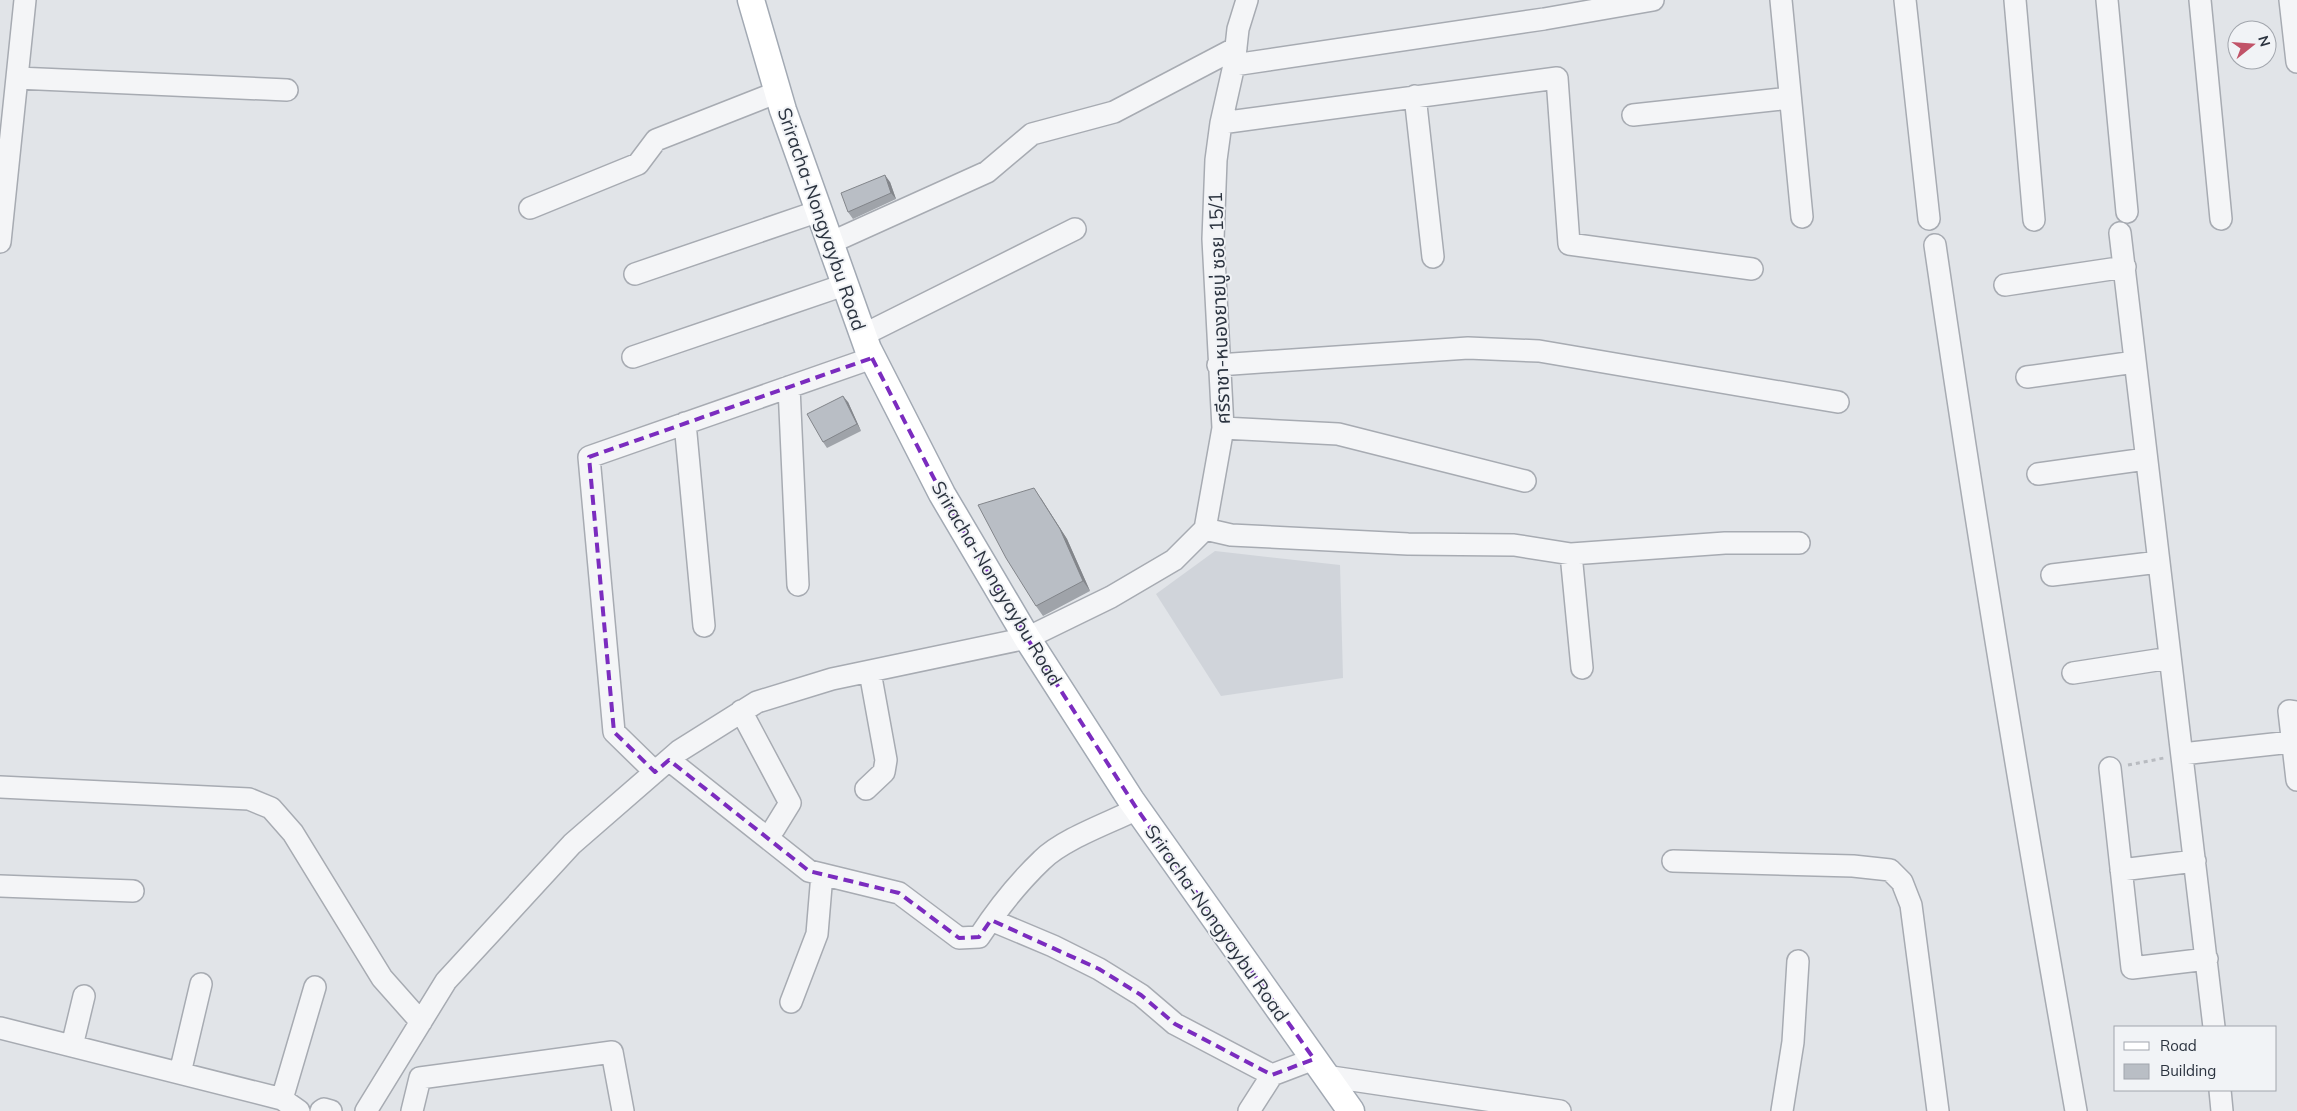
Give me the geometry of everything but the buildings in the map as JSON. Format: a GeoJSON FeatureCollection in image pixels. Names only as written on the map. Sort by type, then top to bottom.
{"type":"FeatureCollection","features":[{"type":"Feature","properties":{"kind":"main road","name":"Sriracha-Nongyaybu Road"},"geometry":{"type":"LineString","coordinates":[[751,0],[778,92],[867,347],[942,494],[1027,638],[1137,809],[1351,1111]]}},
{"type":"Feature","properties":{"kind":"street"},"geometry":{"type":"LineString","coordinates":[[0,242],[6,119],[17,78],[25,0]]}},
{"type":"Feature","properties":{"kind":"street","name":"ศรีราชา-หนองยายบู่ ซอย 15/1"},"geometry":{"type":"LineString","coordinates":[[1205,528],[1223,428],[1218,365],[1213,239],[1216,160],[1221,123],[1235,56],[1238,29],[1247,0]]}},
{"type":"Feature","properties":{"kind":"street"},"geometry":{"type":"LineString","coordinates":[[830,242],[987,172],[1032,134],[1114,112],[1235,56],[1544,19],[1653,0]]}},
{"type":"Feature","properties":{"kind":"street"},"geometry":{"type":"LineString","coordinates":[[1781,0],[1802,217]]}},
{"type":"Feature","properties":{"kind":"street"},"geometry":{"type":"LineString","coordinates":[[1905,0],[1928,219]]}},
{"type":"Feature","properties":{"kind":"street"},"geometry":{"type":"LineString","coordinates":[[2015,0],[2034,220]]}},
{"type":"Feature","properties":{"kind":"street"},"geometry":{"type":"LineString","coordinates":[[2107,0],[2126,212]]}},
{"type":"Feature","properties":{"kind":"street"},"geometry":{"type":"LineString","coordinates":[[2200,0],[2221,219]]}},
{"type":"Feature","properties":{"kind":"street"},"geometry":{"type":"LineString","coordinates":[[2290,0],[2297,62]]}},
{"type":"Feature","properties":{"kind":"street"},"geometry":{"type":"LineString","coordinates":[[17,78],[288,90]]}},
{"type":"Feature","properties":{"kind":"street"},"geometry":{"type":"LineString","coordinates":[[1221,123],[1557,78],[1569,244],[1752,269]]}},
{"type":"Feature","properties":{"kind":"street"},"geometry":{"type":"LineString","coordinates":[[530,208],[638,164],[656,140],[778,92]]}},
{"type":"Feature","properties":{"kind":"street"},"geometry":{"type":"LineString","coordinates":[[1416,96],[1433,257]]}},
{"type":"Feature","properties":{"kind":"street"},"geometry":{"type":"LineString","coordinates":[[1632,115],[1790,98]]}},
{"type":"Feature","properties":{"kind":"street"},"geometry":{"type":"LineString","coordinates":[[634,274],[819,211]]}},
{"type":"Feature","properties":{"kind":"street"},"geometry":{"type":"LineString","coordinates":[[1075,229],[867,347],[789,387],[589,457],[614,732],[809,871],[898,893],[959,938],[979,937],[991,920],[1043,859],[1064,845],[1137,809]]}},
{"type":"Feature","properties":{"kind":"street"},"geometry":{"type":"LineString","coordinates":[[2120,233],[2214,1026]]}},
{"type":"Feature","properties":{"kind":"street"},"geometry":{"type":"LineString","coordinates":[[1935,245],[1959,412],[2014,751],[2076,1111]]}},
{"type":"Feature","properties":{"kind":"street"},"geometry":{"type":"LineString","coordinates":[[2005,285],[2125,267]]}},
{"type":"Feature","properties":{"kind":"street"},"geometry":{"type":"LineString","coordinates":[[633,357],[844,285]]}},
{"type":"Feature","properties":{"kind":"street"},"geometry":{"type":"LineString","coordinates":[[1218,365],[1468,348],[1539,351],[1838,402]]}},
{"type":"Feature","properties":{"kind":"street"},"geometry":{"type":"LineString","coordinates":[[2027,377],[2135,362]]}},
{"type":"Feature","properties":{"kind":"street"},"geometry":{"type":"LineString","coordinates":[[789,387],[798,585]]}},
{"type":"Feature","properties":{"kind":"street"},"geometry":{"type":"LineString","coordinates":[[685,423],[704,626]]}},
{"type":"Feature","properties":{"kind":"street"},"geometry":{"type":"LineString","coordinates":[[1223,428],[1338,434],[1525,481]]}},
{"type":"Feature","properties":{"kind":"street"},"geometry":{"type":"LineString","coordinates":[[2038,474],[2146,459]]}},
{"type":"Feature","properties":{"kind":"street"},"geometry":{"type":"LineString","coordinates":[[366,1111],[446,982],[572,844],[679,751],[757,702],[832,679],[1027,638],[1111,596],[1174,560],[1205,528],[1231,536],[1408,544],[1514,545],[1571,554],[1724,543],[1799,543]]}},
{"type":"Feature","properties":{"kind":"street"},"geometry":{"type":"LineString","coordinates":[[1571,554],[1582,668]]}},
{"type":"Feature","properties":{"kind":"street"},"geometry":{"type":"LineString","coordinates":[[2052,575],[2159,562]]}},
{"type":"Feature","properties":{"kind":"street"},"geometry":{"type":"LineString","coordinates":[[2073,674],[2170,658]]}},
{"type":"Feature","properties":{"kind":"street"},"geometry":{"type":"LineString","coordinates":[[866,789],[884,772],[886,760],[870,672]]}},
{"type":"Feature","properties":{"kind":"street"},"geometry":{"type":"LineString","coordinates":[[2297,712],[2289,711],[2297,780]]}},
{"type":"Feature","properties":{"kind":"street"},"geometry":{"type":"LineString","coordinates":[[741,712],[790,803],[774,828]]}},
{"type":"Feature","properties":{"kind":"street"},"geometry":{"type":"LineString","coordinates":[[2182,754],[2292,742]]}},
{"type":"Feature","properties":{"kind":"street"},"geometry":{"type":"LineString","coordinates":[[2110,768],[2132,968],[2207,959]]}},
{"type":"Feature","properties":{"kind":"street"},"geometry":{"type":"LineString","coordinates":[[0,787],[249,799],[271,808],[293,833],[382,978],[421,1022]]}},
{"type":"Feature","properties":{"kind":"street"},"geometry":{"type":"LineString","coordinates":[[1673,861],[1853,866],[1890,870],[1902,882],[1911,906],[1938,1111]]}},
{"type":"Feature","properties":{"kind":"street"},"geometry":{"type":"LineString","coordinates":[[2121,870],[2195,861]]}},
{"type":"Feature","properties":{"kind":"street"},"geometry":{"type":"LineString","coordinates":[[791,1002],[817,934],[822,874]]}},
{"type":"Feature","properties":{"kind":"street"},"geometry":{"type":"LineString","coordinates":[[0,886],[132,892]]}},
{"type":"Feature","properties":{"kind":"street"},"geometry":{"type":"LineString","coordinates":[[991,920],[1099,969],[1141,995],[1175,1024],[1272,1075],[1320,1067],[1560,1111]]}},
{"type":"Feature","properties":{"kind":"street"},"geometry":{"type":"LineString","coordinates":[[1782,1111],[1793,1042],[1798,961]]}},
{"type":"Feature","properties":{"kind":"street"},"geometry":{"type":"LineString","coordinates":[[180,1073],[201,984]]}},
{"type":"Feature","properties":{"kind":"street"},"geometry":{"type":"LineString","coordinates":[[282,1099],[315,987]]}},
{"type":"Feature","properties":{"kind":"street"},"geometry":{"type":"LineString","coordinates":[[72,1046],[84,996]]}},
{"type":"Feature","properties":{"kind":"street"},"geometry":{"type":"LineString","coordinates":[[0,1028],[282,1099],[299,1111]]}},
{"type":"Feature","properties":{"kind":"street"},"geometry":{"type":"LineString","coordinates":[[412,1111],[420,1078],[612,1052],[623,1111]]}},
{"type":"Feature","properties":{"kind":"street"},"geometry":{"type":"LineString","coordinates":[[1250,1111],[1272,1075]]}},
{"type":"Feature","properties":{"kind":"street"},"geometry":{"type":"LineString","coordinates":[[2220,1091],[2222,1111]]}},
{"type":"Feature","properties":{"kind":"street"},"geometry":{"type":"LineString","coordinates":[[321,1111],[324,1109],[331,1111]]}},
{"type":"Feature","properties":{"kind":"path"},"geometry":{"type":"LineString","coordinates":[[2110,768],[2182,754]]}},
{"type":"Feature","properties":{"kind":"highlighted area"},"geometry":{"type":"Polygon","coordinates":[[[872,358],[942,494],[1027,638],[1137,809],[1314,1059],[1272,1075],[1175,1024],[1141,995],[1099,969],[991,920],[979,937],[959,938],[899,893],[809,871],[669,760],[655,772],[614,732],[589,457],[872,358]]]}},
{"type":"Feature","properties":{"kind":"shaded area"},"geometry":{"type":"Polygon","coordinates":[[[1215,551],[1340,565],[1343,678],[1221,696],[1156,594],[1215,551]]]}}]}
